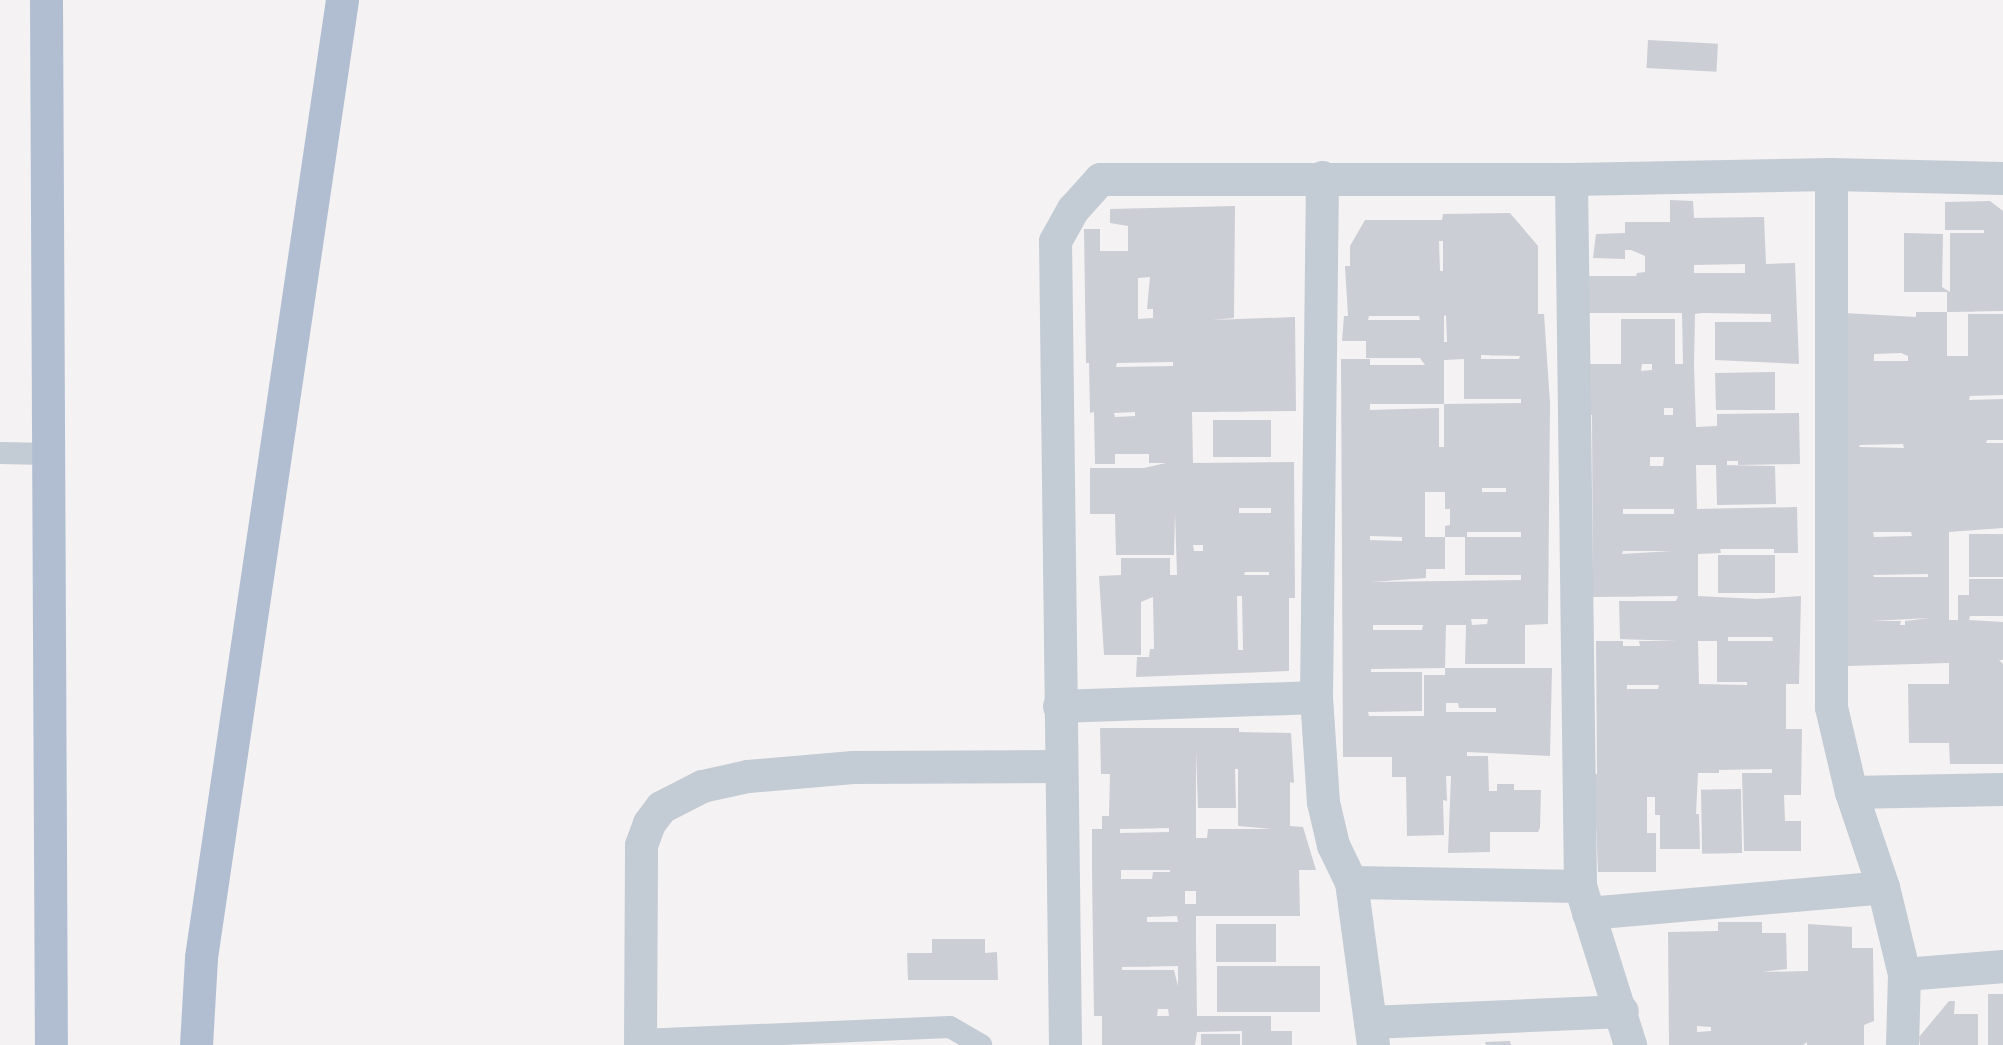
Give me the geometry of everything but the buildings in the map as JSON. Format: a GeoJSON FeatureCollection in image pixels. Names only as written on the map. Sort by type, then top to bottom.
{"type":"FeatureCollection","features":[{"type":"Feature","properties":{"kind":"main road"},"geometry":{"type":"LineString","coordinates":[[46,0],[51,1045]]}},
{"type":"Feature","properties":{"kind":"main road"},"geometry":{"type":"LineString","coordinates":[[196,1045],[201,957],[342,0]]}},
{"type":"Feature","properties":{"kind":"street"},"geometry":{"type":"LineString","coordinates":[[1065,1045],[1059,766],[1054,241],[1073,209],[1100,179],[1322,177],[1571,179],[1831,174],[2003,177]]}},
{"type":"Feature","properties":{"kind":"street"},"geometry":{"type":"LineString","coordinates":[[1831,174],[1831,707],[1851,792],[1883,887],[1904,974],[1902,1045]]}},
{"type":"Feature","properties":{"kind":"street"},"geometry":{"type":"LineString","coordinates":[[1322,177],[1316,698],[1323,802],[1333,844],[1351,882],[1372,1034],[1622,1011]]}},
{"type":"Feature","properties":{"kind":"street"},"geometry":{"type":"LineString","coordinates":[[1571,179],[1584,900],[1622,1011],[1630,1045]]}},
{"type":"Feature","properties":{"kind":"street"},"geometry":{"type":"LineString","coordinates":[[1059,706],[1316,698]]}},
{"type":"Feature","properties":{"kind":"street"},"geometry":{"type":"LineString","coordinates":[[640,1042],[641,845],[649,823],[661,807],[702,786],[748,776],[853,767],[1059,766]]}},
{"type":"Feature","properties":{"kind":"street"},"geometry":{"type":"LineString","coordinates":[[1851,792],[2003,789]]}},
{"type":"Feature","properties":{"kind":"street"},"geometry":{"type":"LineString","coordinates":[[1351,882],[1584,900],[1883,887]]}},
{"type":"Feature","properties":{"kind":"street"},"geometry":{"type":"LineString","coordinates":[[1904,974],[2003,966]]}},
{"type":"Feature","properties":{"kind":"lane"},"geometry":{"type":"LineString","coordinates":[[0,453],[48,454]]}},
{"type":"Feature","properties":{"kind":"lane"},"geometry":{"type":"LineString","coordinates":[[640,1042],[950,1027],[981,1045]]}}]}
